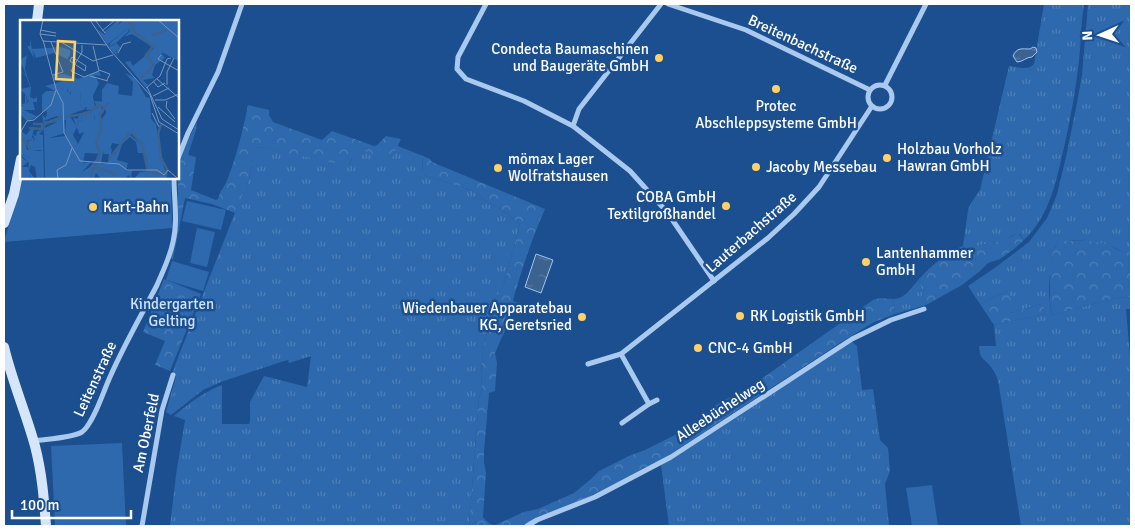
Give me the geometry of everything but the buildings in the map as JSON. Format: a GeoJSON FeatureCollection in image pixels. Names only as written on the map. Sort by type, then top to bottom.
{"type":"FeatureCollection","features":[{"type":"Feature","properties":{"kind":"street"},"geometry":{"type":"LineString","coordinates":[[37,20],[39,4]]}},
{"type":"Feature","properties":{"kind":"street"},"geometry":{"type":"LineString","coordinates":[[179,156],[218,72],[242,4]]}},
{"type":"Feature","properties":{"kind":"street"},"geometry":{"type":"LineString","coordinates":[[486,4],[458,57],[457,70],[466,79],[524,101],[573,126],[630,171],[668,212],[714,281]]}},
{"type":"Feature","properties":{"kind":"street"},"geometry":{"type":"LineString","coordinates":[[573,126],[579,109],[661,4]]}},
{"type":"Feature","properties":{"kind":"street","name":"Breitenbachstraße"},"geometry":{"type":"LineString","coordinates":[[668,4],[746,30],[870,90]]}},
{"type":"Feature","properties":{"kind":"street"},"geometry":{"type":"LineString","coordinates":[[885,86],[926,4]]}},
{"type":"Feature","properties":{"kind":"street"},"geometry":{"type":"LineString","coordinates":[[877,85],[885,86],[891,90],[892,98],[890,105],[879,110],[872,106],[868,96],[870,90],[877,85]]}},
{"type":"Feature","properties":{"kind":"street","name":"Lauterbachstraße"},"geometry":{"type":"LineString","coordinates":[[588,364],[622,354],[768,238],[819,187],[872,106]]}},
{"type":"Feature","properties":{"kind":"street"},"geometry":{"type":"LineString","coordinates":[[4,222],[14,194],[20,164]]}},
{"type":"Feature","properties":{"kind":"street","name":"Leitenstraße"},"geometry":{"type":"LineString","coordinates":[[34,441],[73,436],[82,432],[90,423],[114,367],[169,258],[176,221],[174,179]]}},
{"type":"Feature","properties":{"kind":"street","name":"Alleebüchelweg"},"geometry":{"type":"LineString","coordinates":[[527,526],[537,520],[595,497],[671,457],[852,339],[891,320],[924,309]]}},
{"type":"Feature","properties":{"kind":"street"},"geometry":{"type":"LineString","coordinates":[[4,347],[14,384],[34,441],[43,479],[46,526]]}},
{"type":"Feature","properties":{"kind":"street"},"geometry":{"type":"LineString","coordinates":[[622,354],[649,404]]}},
{"type":"Feature","properties":{"kind":"street","name":"Am Oberfeld"},"geometry":{"type":"LineString","coordinates":[[142,526],[162,410],[173,375]]}},
{"type":"Feature","properties":{"kind":"street"},"geometry":{"type":"LineString","coordinates":[[622,424],[657,400]]}},
{"type":"Feature","properties":{"kind":"green space"},"geometry":{"type":"Polygon","coordinates":[[[1044,4],[1084,4],[1073,102],[1052,195],[1041,219],[1024,240],[1020,234],[1013,235],[1003,241],[965,249],[963,246],[968,210],[980,190],[1009,66],[1026,68],[1034,64],[1044,4]]]}},
{"type":"Feature","properties":{"kind":"green space"},"geometry":{"type":"Polygon","coordinates":[[[1088,4],[1131,4],[1131,252],[1124,252],[1107,245],[1082,240],[1065,241],[1058,244],[1054,249],[1050,270],[1050,303],[1052,315],[1116,298],[1131,297],[1131,309],[1126,309],[1131,368],[1131,526],[1021,526],[999,383],[992,369],[981,356],[979,346],[996,346],[994,325],[1045,314],[1041,304],[1010,313],[1007,291],[980,304],[968,286],[1029,242],[1047,218],[1051,209],[1057,194],[1066,157],[1082,75],[1088,4]]]}},
{"type":"Feature","properties":{"kind":"green space"},"geometry":{"type":"Polygon","coordinates":[[[248,105],[269,110],[269,115],[273,122],[322,140],[332,131],[374,146],[386,136],[401,139],[390,162],[357,148],[348,166],[260,147],[257,148],[247,185],[235,213],[212,204],[185,198],[173,259],[170,258],[178,216],[179,162],[197,122],[188,155],[196,157],[191,190],[216,200],[218,199],[227,181],[240,142],[248,105]]]}},
{"type":"Feature","properties":{"kind":"green space"},"geometry":{"type":"Polygon","coordinates":[[[398,146],[423,156],[423,175],[478,194],[520,224],[504,283],[493,305],[483,350],[482,389],[479,398],[469,526],[170,526],[185,420],[174,416],[197,398],[222,385],[222,424],[249,424],[250,402],[264,376],[307,387],[311,356],[289,363],[288,360],[284,361],[221,382],[203,390],[171,415],[166,412],[176,376],[173,373],[175,365],[248,182],[257,148],[260,147],[349,165],[356,148],[398,146]]]}},
{"type":"Feature","properties":{"kind":"green space"},"geometry":{"type":"Polygon","coordinates":[[[423,156],[432,162],[545,209],[513,300],[519,303],[517,309],[510,319],[495,353],[497,363],[495,391],[489,393],[484,451],[486,473],[483,517],[491,524],[495,525],[524,512],[538,509],[574,493],[599,471],[689,428],[699,422],[716,405],[757,382],[873,300],[880,298],[893,299],[895,314],[874,322],[843,341],[666,457],[616,485],[524,526],[469,526],[479,398],[482,389],[483,350],[493,305],[504,283],[520,224],[478,194],[423,175],[423,156]]]}},
{"type":"Feature","properties":{"kind":"green space","name":"Kart-Bahn"},"geometry":{"type":"Polygon","coordinates":[[[22,179],[171,179],[172,228],[4,242],[22,179]]]}},
{"type":"Feature","properties":{"kind":"green space"},"geometry":{"type":"Polygon","coordinates":[[[187,201],[226,210],[221,230],[182,221],[187,201]]]}},
{"type":"Feature","properties":{"kind":"green space"},"geometry":{"type":"Polygon","coordinates":[[[197,228],[215,232],[207,267],[190,263],[197,228]]]}},
{"type":"Feature","properties":{"kind":"green space"},"geometry":{"type":"Polygon","coordinates":[[[1018,233],[1024,240],[1014,249],[1000,259],[988,263],[962,285],[926,305],[919,279],[939,260],[963,246],[967,249],[1002,241],[1018,233]]]}},
{"type":"Feature","properties":{"kind":"green space"},"geometry":{"type":"Polygon","coordinates":[[[1062,241],[1095,242],[1106,244],[1121,251],[1131,252],[1131,297],[1116,298],[1052,315],[1050,269],[1053,250],[1062,241]]]}},
{"type":"Feature","properties":{"kind":"green space"},"geometry":{"type":"Polygon","coordinates":[[[172,261],[209,272],[203,291],[166,280],[172,261]]]}},
{"type":"Feature","properties":{"kind":"green space","name":"Kindergarten Gelting"},"geometry":{"type":"Polygon","coordinates":[[[164,279],[201,294],[170,371],[155,365],[165,341],[143,332],[164,279]]]}},
{"type":"Feature","properties":{"kind":"green space"},"geometry":{"type":"Polygon","coordinates":[[[919,279],[926,305],[895,314],[893,299],[904,295],[919,279]]]}},
{"type":"Feature","properties":{"kind":"green space"},"geometry":{"type":"Polygon","coordinates":[[[1007,291],[1011,299],[1010,313],[1043,304],[1045,314],[994,325],[980,304],[1007,291]]]}},
{"type":"Feature","properties":{"kind":"green space"},"geometry":{"type":"Polygon","coordinates":[[[850,340],[857,346],[862,390],[873,389],[880,440],[888,448],[890,471],[885,484],[889,526],[669,526],[661,465],[850,340]]]}},
{"type":"Feature","properties":{"kind":"green space"},"geometry":{"type":"Polygon","coordinates":[[[122,443],[126,526],[55,526],[51,446],[122,443]]]}},
{"type":"Feature","properties":{"kind":"green space"},"geometry":{"type":"Polygon","coordinates":[[[932,485],[938,526],[912,526],[906,488],[932,485]]]}},
{"type":"Feature","properties":{"kind":"water"},"geometry":{"type":"Polygon","coordinates":[[[1036,48],[1037,52],[1032,57],[1017,62],[1013,56],[1018,50],[1036,48]]]}},
{"type":"Feature","properties":{"kind":"water"},"geometry":{"type":"Polygon","coordinates":[[[536,254],[553,260],[541,293],[525,287],[536,254]]]}},
{"type":"Feature","properties":{"kind":"place","name":"Condecta Baumaschinen und Baugeräte GmbH"},"geometry":{"type":"Point","coordinates":[659,58]}},
{"type":"Feature","properties":{"kind":"place","name":"Protec Abschleppsysteme GmbH"},"geometry":{"type":"Point","coordinates":[776,89]}},
{"type":"Feature","properties":{"kind":"place","name":"Holzbau Vorholz Hawran GmbH"},"geometry":{"type":"Point","coordinates":[887,158]}},
{"type":"Feature","properties":{"kind":"place","name":"Jacoby Messebau"},"geometry":{"type":"Point","coordinates":[756,167]}},
{"type":"Feature","properties":{"kind":"place","name":"mömax Lager Wolfratshausen"},"geometry":{"type":"Point","coordinates":[498,168]}},
{"type":"Feature","properties":{"kind":"place","name":"COBA GmbH Textilgroßhandel"},"geometry":{"type":"Point","coordinates":[726,206]}},
{"type":"Feature","properties":{"kind":"place","name":"Kart-Bahn"},"geometry":{"type":"Point","coordinates":[93,207]}},
{"type":"Feature","properties":{"kind":"place","name":"Lantenhammer GmbH"},"geometry":{"type":"Point","coordinates":[866,262]}},
{"type":"Feature","properties":{"kind":"place","name":"RK Logistik GmbH"},"geometry":{"type":"Point","coordinates":[740,316]}},
{"type":"Feature","properties":{"kind":"place","name":"Wiedenbauer Apparatebau KG, Geretsried"},"geometry":{"type":"Point","coordinates":[582,317]}},
{"type":"Feature","properties":{"kind":"place","name":"CNC-4 GmbH"},"geometry":{"type":"Point","coordinates":[698,348]}}]}
